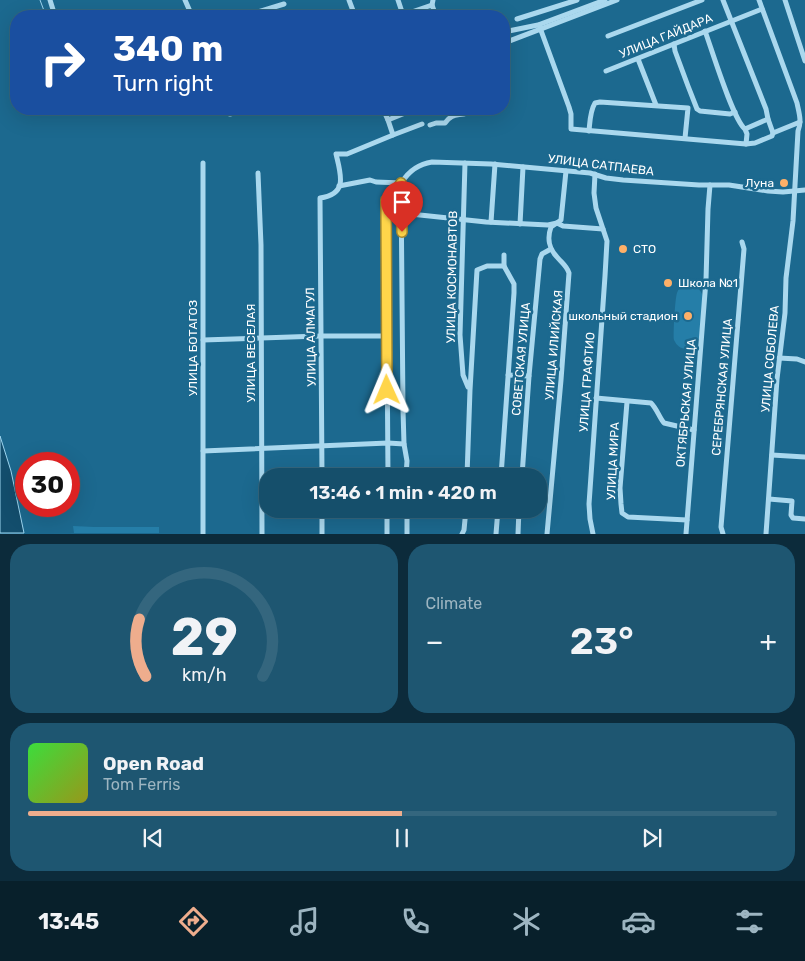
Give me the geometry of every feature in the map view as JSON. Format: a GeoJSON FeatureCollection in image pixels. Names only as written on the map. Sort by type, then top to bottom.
{"type":"FeatureCollection","features":[{"type":"Feature","properties":{"kind":"street"},"geometry":{"type":"LineString","coordinates":[[517,19],[577,0]]}},
{"type":"Feature","properties":{"kind":"street"},"geometry":{"type":"LineString","coordinates":[[510,40],[604,0]]}},
{"type":"Feature","properties":{"kind":"street"},"geometry":{"type":"LineString","coordinates":[[510,31],[540,27],[616,0]]}},
{"type":"Feature","properties":{"kind":"street"},"geometry":{"type":"LineString","coordinates":[[608,36],[702,0]]}},
{"type":"Feature","properties":{"kind":"street"},"geometry":{"type":"LineString","coordinates":[[724,0],[766,109],[773,133]]}},
{"type":"Feature","properties":{"kind":"street"},"geometry":{"type":"LineString","coordinates":[[759,0],[800,114],[797,147],[805,146]]}},
{"type":"Feature","properties":{"kind":"street"},"geometry":{"type":"LineString","coordinates":[[785,0],[805,61]]}},
{"type":"Feature","properties":{"kind":"street"},"geometry":{"type":"LineString","coordinates":[[414,10],[432,2]]}},
{"type":"Feature","properties":{"kind":"street"},"geometry":{"type":"LineString","coordinates":[[264,10],[284,4]]}},
{"type":"Feature","properties":{"kind":"street","name":"УЛИЦА ГАЙДАРА"},"geometry":{"type":"LineString","coordinates":[[606,71],[762,9]]}},
{"type":"Feature","properties":{"kind":"street"},"geometry":{"type":"LineString","coordinates":[[540,27],[569,106],[571,129],[746,144],[755,143],[800,122]]}},
{"type":"Feature","properties":{"kind":"street"},"geometry":{"type":"LineString","coordinates":[[705,32],[734,112],[741,125],[746,129],[746,144]]}},
{"type":"Feature","properties":{"kind":"street"},"geometry":{"type":"LineString","coordinates":[[674,44],[697,109],[700,111],[730,114],[734,112]]}},
{"type":"Feature","properties":{"kind":"street"},"geometry":{"type":"LineString","coordinates":[[638,59],[656,105]]}},
{"type":"Feature","properties":{"kind":"street"},"geometry":{"type":"LineString","coordinates":[[589,131],[591,113],[595,103],[656,105],[688,108],[685,138]]}},
{"type":"Feature","properties":{"kind":"street"},"geometry":{"type":"LineString","coordinates":[[386,115],[393,135]]}},
{"type":"Feature","properties":{"kind":"street"},"geometry":{"type":"LineString","coordinates":[[388,120],[399,115]]}},
{"type":"Feature","properties":{"kind":"street"},"geometry":{"type":"LineString","coordinates":[[430,125],[445,123],[454,115]]}},
{"type":"Feature","properties":{"kind":"street"},"geometry":{"type":"LineString","coordinates":[[746,129],[768,119]]}},
{"type":"Feature","properties":{"kind":"street"},"geometry":{"type":"LineString","coordinates":[[407,468],[403,410],[401,183],[370,180],[339,186],[341,183],[340,169],[336,154],[346,154],[422,124]]}},
{"type":"Feature","properties":{"kind":"street","name":"УЛИЦА СОБОЛЕВА"},"geometry":{"type":"LineString","coordinates":[[766,534],[779,358],[793,221],[797,147]]}},
{"type":"Feature","properties":{"kind":"street","name":"УЛИЦА САТПАЕВА"},"geometry":{"type":"LineString","coordinates":[[388,468],[386,200],[393,195],[408,174],[424,164],[432,162],[495,164],[595,174],[606,178],[623,180],[729,185],[768,191],[794,188],[805,190]]}},
{"type":"Feature","properties":{"kind":"street","name":"УЛИЦА БОТАГОЗ"},"geometry":{"type":"LineString","coordinates":[[203,163],[203,534]]}},
{"type":"Feature","properties":{"kind":"street","name":"УЛИЦА КОСМОНАВТОВ"},"geometry":{"type":"LineString","coordinates":[[465,164],[460,335],[463,375],[470,390]]}},
{"type":"Feature","properties":{"kind":"street"},"geometry":{"type":"LineString","coordinates":[[491,222],[495,164]]}},
{"type":"Feature","properties":{"kind":"street"},"geometry":{"type":"LineString","coordinates":[[520,224],[523,167]]}},
{"type":"Feature","properties":{"kind":"street"},"geometry":{"type":"LineString","coordinates":[[551,249],[549,231],[561,220],[566,171]]}},
{"type":"Feature","properties":{"kind":"street","name":"УЛИЦА ВЕСЕЛАЯ"},"geometry":{"type":"LineString","coordinates":[[258,173],[261,245],[262,534]]}},
{"type":"Feature","properties":{"kind":"street","name":"УЛИЦА ГРАФТИО"},"geometry":{"type":"LineString","coordinates":[[593,534],[588,504],[606,276],[607,241],[596,208],[594,193],[595,174]]}},
{"type":"Feature","properties":{"kind":"street","name":"ОКТЯБРЬСКАЯ УЛИЦА"},"geometry":{"type":"LineString","coordinates":[[686,534],[706,280],[710,185]]}},
{"type":"Feature","properties":{"kind":"street","name":"УЛИЦА АЛМАГУЛ"},"geometry":{"type":"LineString","coordinates":[[322,468],[320,198],[329,197],[336,193],[339,186]]}},
{"type":"Feature","properties":{"kind":"street"},"geometry":{"type":"LineString","coordinates":[[402,214],[520,224],[548,225],[557,223],[563,226],[603,229]]}},
{"type":"Feature","properties":{"kind":"street","name":"СЕРЕБРЯНСКАЯ УЛИЦА"},"geometry":{"type":"LineString","coordinates":[[723,534],[721,527],[744,249],[742,242]]}},
{"type":"Feature","properties":{"kind":"street","name":"СОВЕТСКАЯ УЛИЦА"},"geometry":{"type":"LineString","coordinates":[[523,468],[540,259],[542,254],[551,249]]}},
{"type":"Feature","properties":{"kind":"street","name":"УЛИЦА ИЛИЙСКАЯ"},"geometry":{"type":"LineString","coordinates":[[547,534],[569,273],[567,267],[551,249]]}},
{"type":"Feature","properties":{"kind":"street"},"geometry":{"type":"LineString","coordinates":[[502,468],[514,284],[504,266],[504,255]]}},
{"type":"Feature","properties":{"kind":"street","name":"УЛИЦА КОСМОНАВТОВ"},"geometry":{"type":"LineString","coordinates":[[467,468],[477,270],[487,266],[504,266]]}},
{"type":"Feature","properties":{"kind":"street"},"geometry":{"type":"LineString","coordinates":[[203,340],[386,336]]}},
{"type":"Feature","properties":{"kind":"street"},"geometry":{"type":"LineString","coordinates":[[779,358],[797,359],[805,362]]}},
{"type":"Feature","properties":{"kind":"street"},"geometry":{"type":"LineString","coordinates":[[508,375],[529,376]]}},
{"type":"Feature","properties":{"kind":"street"},"geometry":{"type":"LineString","coordinates":[[596,398],[651,403],[664,423],[694,430]]}},
{"type":"Feature","properties":{"kind":"street","name":"УЛИЦА МИРА"},"geometry":{"type":"LineString","coordinates":[[627,402],[620,488],[622,513],[628,517],[688,520]]}},
{"type":"Feature","properties":{"kind":"street"},"geometry":{"type":"LineString","coordinates":[[204,451],[388,443],[404,444]]}},
{"type":"Feature","properties":{"kind":"street"},"geometry":{"type":"LineString","coordinates":[[772,455],[805,457]]}},
{"type":"Feature","properties":{"kind":"street"},"geometry":{"type":"LineString","coordinates":[[769,499],[792,501],[791,515],[793,518],[805,519]]}},
{"type":"Feature","properties":{"kind":"street"},"geometry":{"type":"LineString","coordinates":[[322,518],[322,534]]}},
{"type":"Feature","properties":{"kind":"street"},"geometry":{"type":"LineString","coordinates":[[387,534],[388,518]]}},
{"type":"Feature","properties":{"kind":"street"},"geometry":{"type":"LineString","coordinates":[[406,518],[407,534]]}},
{"type":"Feature","properties":{"kind":"street"},"geometry":{"type":"LineString","coordinates":[[462,534],[465,518]]}},
{"type":"Feature","properties":{"kind":"street"},"geometry":{"type":"LineString","coordinates":[[496,534],[497,518]]}},
{"type":"Feature","properties":{"kind":"street"},"geometry":{"type":"LineString","coordinates":[[518,534],[519,518]]}},
{"type":"Feature","properties":{"kind":"shaded area","name":"школьный стадион"},"geometry":{"type":"Polygon","coordinates":[[[685,285],[697,288],[702,294],[703,302],[700,336],[695,344],[688,348],[680,347],[674,340],[677,293],[685,285]]]}},
{"type":"Feature","properties":{"kind":"shaded area"},"geometry":{"type":"Polygon","coordinates":[[[0,436],[15,490],[15,517],[21,517],[24,533],[0,533],[0,436]]]}},
{"type":"Feature","properties":{"kind":"shaded area"},"geometry":{"type":"Polygon","coordinates":[[[73,526],[159,527],[159,533],[74,533],[73,526]]]}},
{"type":"Feature","properties":{"kind":"waterway"},"geometry":{"type":"LineString","coordinates":[[40,0],[44,10]]}},
{"type":"Feature","properties":{"kind":"place","name":"Луна"},"geometry":{"type":"Point","coordinates":[784,183]}},
{"type":"Feature","properties":{"kind":"place","name":"СТО"},"geometry":{"type":"Point","coordinates":[623,249]}},
{"type":"Feature","properties":{"kind":"place","name":"Школа №1"},"geometry":{"type":"Point","coordinates":[668,283]}},
{"type":"Feature","properties":{"kind":"place","name":"школьный стадион"},"geometry":{"type":"Point","coordinates":[688,316]}},
{"type":"Feature","properties":{"kind":"route"},"geometry":{"type":"LineString","coordinates":[[387,390],[386,200],[393,195],[401,183],[402,232]]}}]}
